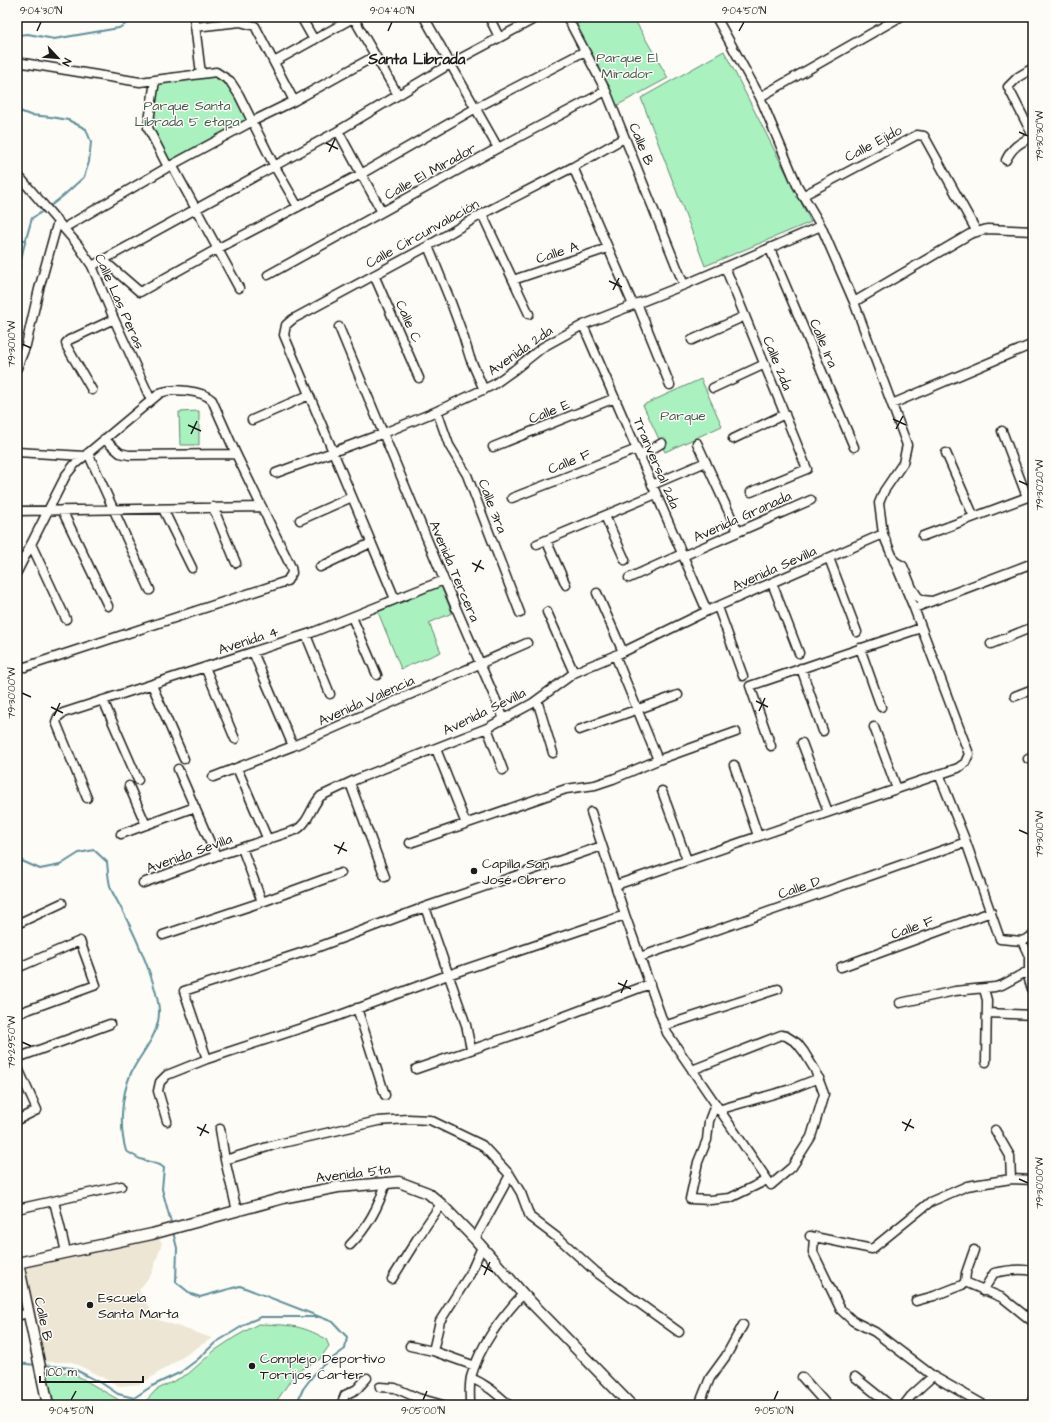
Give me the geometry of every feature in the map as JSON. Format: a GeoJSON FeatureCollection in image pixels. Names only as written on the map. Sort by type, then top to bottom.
{"type":"FeatureCollection","features":[{"type":"Feature","properties":{"kind":"street"},"geometry":{"type":"LineString","coordinates":[[194,17],[201,74]]}},
{"type":"Feature","properties":{"kind":"street"},"geometry":{"type":"LineString","coordinates":[[301,17],[314,40]]}},
{"type":"Feature","properties":{"kind":"street"},"geometry":{"type":"LineString","coordinates":[[274,62],[353,17],[398,96]]}},
{"type":"Feature","properties":{"kind":"street"},"geometry":{"type":"LineString","coordinates":[[424,17],[498,148]]}},
{"type":"Feature","properties":{"kind":"street"},"geometry":{"type":"LineString","coordinates":[[489,17],[499,37]]}},
{"type":"Feature","properties":{"kind":"street"},"geometry":{"type":"LineString","coordinates":[[92,266],[197,210],[274,165],[338,131],[450,64],[538,17]]}},
{"type":"Feature","properties":{"kind":"street","name":"Calle B"},"geometry":{"type":"LineString","coordinates":[[567,17],[606,91],[684,285]]}},
{"type":"Feature","properties":{"kind":"street"},"geometry":{"type":"LineString","coordinates":[[616,885],[958,768],[965,763],[969,754],[914,608],[883,534],[879,504],[884,491],[903,463],[908,445],[854,302],[821,226],[802,196],[760,97],[716,17]]}},
{"type":"Feature","properties":{"kind":"street"},"geometry":{"type":"LineString","coordinates":[[760,97],[900,17]]}},
{"type":"Feature","properties":{"kind":"street"},"geometry":{"type":"LineString","coordinates":[[195,27],[240,22],[254,26],[294,101]]}},
{"type":"Feature","properties":{"kind":"street"},"geometry":{"type":"LineString","coordinates":[[103,260],[140,292],[217,249],[361,174],[476,108],[585,52]]}},
{"type":"Feature","properties":{"kind":"street"},"geometry":{"type":"LineString","coordinates":[[69,225],[170,166],[376,56]]}},
{"type":"Feature","properties":{"kind":"street"},"geometry":{"type":"LineString","coordinates":[[17,62],[131,82],[216,72],[230,81],[239,95],[274,165],[298,207]]}},
{"type":"Feature","properties":{"kind":"street"},"geometry":{"type":"LineString","coordinates":[[1006,160],[1010,151],[1020,143],[1033,136],[1008,87],[1018,77],[1033,68]]}},
{"type":"Feature","properties":{"kind":"street"},"geometry":{"type":"LineString","coordinates":[[155,80],[148,128],[197,210],[239,288]]}},
{"type":"Feature","properties":{"kind":"street","name":"Calle El Mirador"},"geometry":{"type":"LineString","coordinates":[[268,275],[498,148],[606,91]]}},
{"type":"Feature","properties":{"kind":"street"},"geometry":{"type":"LineString","coordinates":[[338,131],[382,212]]}},
{"type":"Feature","properties":{"kind":"street","name":"Calle Ejido"},"geometry":{"type":"LineString","coordinates":[[802,196],[918,135],[924,136],[977,232]]}},
{"type":"Feature","properties":{"kind":"street","name":"Calle Circunvalación"},"geometry":{"type":"LineString","coordinates":[[309,395],[284,335],[286,325],[293,319],[428,246],[482,214],[574,167],[624,138]]}},
{"type":"Feature","properties":{"kind":"street"},"geometry":{"type":"LineString","coordinates":[[574,167],[608,248],[635,304],[670,385]]}},
{"type":"Feature","properties":{"kind":"street","name":"Calle Las Peras"},"geometry":{"type":"LineString","coordinates":[[17,174],[78,244],[92,266],[114,319],[151,400]]}},
{"type":"Feature","properties":{"kind":"street"},"geometry":{"type":"LineString","coordinates":[[482,214],[528,314]]}},
{"type":"Feature","properties":{"kind":"street"},"geometry":{"type":"LineString","coordinates":[[17,368],[26,345],[56,219]]}},
{"type":"Feature","properties":{"kind":"street","name":"Avenida 2da"},"geometry":{"type":"LineString","coordinates":[[276,473],[384,433],[484,390],[503,378],[543,347],[583,325],[684,285],[821,226]]}},
{"type":"Feature","properties":{"kind":"street"},"geometry":{"type":"LineString","coordinates":[[854,302],[970,234],[987,229],[1033,231]]}},
{"type":"Feature","properties":{"kind":"street"},"geometry":{"type":"LineString","coordinates":[[428,246],[463,335],[470,358],[484,390]]}},
{"type":"Feature","properties":{"kind":"street","name":"Calle A"},"geometry":{"type":"LineString","coordinates":[[513,280],[608,248]]}},
{"type":"Feature","properties":{"kind":"street","name":"Calle 1ra"},"geometry":{"type":"LineString","coordinates":[[770,248],[854,447]]}},
{"type":"Feature","properties":{"kind":"street","name":"Calle 2da"},"geometry":{"type":"LineString","coordinates":[[725,267],[807,469],[751,492]]}},
{"type":"Feature","properties":{"kind":"street","name":"Calle C"},"geometry":{"type":"LineString","coordinates":[[374,275],[419,378]]}},
{"type":"Feature","properties":{"kind":"street"},"geometry":{"type":"LineString","coordinates":[[692,340],[745,316]]}},
{"type":"Feature","properties":{"kind":"street"},"geometry":{"type":"LineString","coordinates":[[92,390],[66,343],[69,340],[114,319]]}},
{"type":"Feature","properties":{"kind":"street","name":"Tranversal 2da"},"geometry":{"type":"LineString","coordinates":[[583,325],[707,611]]}},
{"type":"Feature","properties":{"kind":"street","name":"Avenida Tercera"},"geometry":{"type":"LineString","coordinates":[[339,327],[444,580],[504,719]]}},
{"type":"Feature","properties":{"kind":"street"},"geometry":{"type":"LineString","coordinates":[[892,404],[1033,344]]}},
{"type":"Feature","properties":{"kind":"street"},"geometry":{"type":"LineString","coordinates":[[713,388],[765,364]]}},
{"type":"Feature","properties":{"kind":"street"},"geometry":{"type":"LineString","coordinates":[[145,388],[160,393]]}},
{"type":"Feature","properties":{"kind":"street"},"geometry":{"type":"LineString","coordinates":[[17,572],[20,559],[31,544],[66,475],[75,464],[160,393],[167,390],[174,390],[208,396],[212,400],[236,454],[291,567],[292,573],[287,581],[24,667],[18,665]]}},
{"type":"Feature","properties":{"kind":"street"},"geometry":{"type":"LineString","coordinates":[[252,420],[309,395],[334,451],[395,599]]}},
{"type":"Feature","properties":{"kind":"street","name":"Calle E"},"geometry":{"type":"LineString","coordinates":[[493,447],[615,398]]}},
{"type":"Feature","properties":{"kind":"street","name":"Calle 3ra"},"geometry":{"type":"LineString","coordinates":[[437,411],[448,445],[466,475],[520,613]]}},
{"type":"Feature","properties":{"kind":"street"},"geometry":{"type":"LineString","coordinates":[[734,439],[785,414]]}},
{"type":"Feature","properties":{"kind":"street"},"geometry":{"type":"LineString","coordinates":[[923,536],[1030,496],[1002,430]]}},
{"type":"Feature","properties":{"kind":"street"},"geometry":{"type":"LineString","coordinates":[[104,439],[120,453],[129,455],[236,454]]}},
{"type":"Feature","properties":{"kind":"street"},"geometry":{"type":"LineString","coordinates":[[698,443],[738,532]]}},
{"type":"Feature","properties":{"kind":"street","name":"Calle F"},"geometry":{"type":"LineString","coordinates":[[512,498],[662,444]]}},
{"type":"Feature","properties":{"kind":"street"},"geometry":{"type":"LineString","coordinates":[[17,452],[86,455]]}},
{"type":"Feature","properties":{"kind":"street"},"geometry":{"type":"LineString","coordinates":[[946,453],[974,517]]}},
{"type":"Feature","properties":{"kind":"street"},"geometry":{"type":"LineString","coordinates":[[86,455],[114,509],[150,590]]}},
{"type":"Feature","properties":{"kind":"street"},"geometry":{"type":"LineString","coordinates":[[652,485],[706,462]]}},
{"type":"Feature","properties":{"kind":"street"},"geometry":{"type":"LineString","coordinates":[[537,544],[656,494]]}},
{"type":"Feature","properties":{"kind":"street"},"geometry":{"type":"LineString","coordinates":[[300,520],[352,497]]}},
{"type":"Feature","properties":{"kind":"street","name":"Avenida Granada"},"geometry":{"type":"LineString","coordinates":[[629,578],[812,500]]}},
{"type":"Feature","properties":{"kind":"street"},"geometry":{"type":"LineString","coordinates":[[213,507],[236,563]]}},
{"type":"Feature","properties":{"kind":"street"},"geometry":{"type":"LineString","coordinates":[[17,511],[262,507]]}},
{"type":"Feature","properties":{"kind":"street"},"geometry":{"type":"LineString","coordinates":[[163,509],[192,568]]}},
{"type":"Feature","properties":{"kind":"street"},"geometry":{"type":"LineString","coordinates":[[62,510],[108,606]]}},
{"type":"Feature","properties":{"kind":"street"},"geometry":{"type":"LineString","coordinates":[[605,516],[625,560]]}},
{"type":"Feature","properties":{"kind":"street","name":"Avenida Sevilla"},"geometry":{"type":"LineString","coordinates":[[143,883],[216,856],[296,830],[302,827],[316,801],[321,796],[487,728],[537,700],[574,673],[623,652],[707,611],[883,534]]}},
{"type":"Feature","properties":{"kind":"street"},"geometry":{"type":"LineString","coordinates":[[546,540],[566,585]]}},
{"type":"Feature","properties":{"kind":"street"},"geometry":{"type":"LineString","coordinates":[[320,567],[371,543]]}},
{"type":"Feature","properties":{"kind":"street"},"geometry":{"type":"LineString","coordinates":[[31,544],[66,619]]}},
{"type":"Feature","properties":{"kind":"street"},"geometry":{"type":"LineString","coordinates":[[830,558],[856,632]]}},
{"type":"Feature","properties":{"kind":"street"},"geometry":{"type":"LineString","coordinates":[[894,561],[903,566],[912,588],[918,597],[923,600],[932,601]]}},
{"type":"Feature","properties":{"kind":"street"},"geometry":{"type":"LineString","coordinates":[[914,608],[1033,562]]}},
{"type":"Feature","properties":{"kind":"street","name":"Avenida 4"},"geometry":{"type":"LineString","coordinates":[[88,798],[56,722],[58,717],[63,713],[306,634],[444,580]]}},
{"type":"Feature","properties":{"kind":"street"},"geometry":{"type":"LineString","coordinates":[[772,583],[799,653]]}},
{"type":"Feature","properties":{"kind":"street"},"geometry":{"type":"LineString","coordinates":[[597,593],[623,652]]}},
{"type":"Feature","properties":{"kind":"street"},"geometry":{"type":"LineString","coordinates":[[718,607],[743,676]]}},
{"type":"Feature","properties":{"kind":"street"},"geometry":{"type":"LineString","coordinates":[[547,612],[574,673]]}},
{"type":"Feature","properties":{"kind":"street"},"geometry":{"type":"LineString","coordinates":[[352,617],[377,675]]}},
{"type":"Feature","properties":{"kind":"street"},"geometry":{"type":"LineString","coordinates":[[991,644],[1033,627]]}},
{"type":"Feature","properties":{"kind":"street"},"geometry":{"type":"LineString","coordinates":[[771,746],[750,686],[921,628]]}},
{"type":"Feature","properties":{"kind":"street"},"geometry":{"type":"LineString","coordinates":[[306,634],[330,694]]}},
{"type":"Feature","properties":{"kind":"street","name":"Avenida Valencia"},"geometry":{"type":"LineString","coordinates":[[213,777],[293,746],[527,643]]}},
{"type":"Feature","properties":{"kind":"street"},"geometry":{"type":"LineString","coordinates":[[860,648],[881,707]]}},
{"type":"Feature","properties":{"kind":"street"},"geometry":{"type":"LineString","coordinates":[[253,652],[293,746]]}},
{"type":"Feature","properties":{"kind":"street"},"geometry":{"type":"LineString","coordinates":[[614,655],[658,760]]}},
{"type":"Feature","properties":{"kind":"street"},"geometry":{"type":"LineString","coordinates":[[205,668],[235,739]]}},
{"type":"Feature","properties":{"kind":"street"},"geometry":{"type":"LineString","coordinates":[[801,668],[823,731]]}},
{"type":"Feature","properties":{"kind":"street"},"geometry":{"type":"LineString","coordinates":[[152,685],[184,759]]}},
{"type":"Feature","properties":{"kind":"street"},"geometry":{"type":"LineString","coordinates":[[1015,696],[1033,689]]}},
{"type":"Feature","properties":{"kind":"street"},"geometry":{"type":"LineString","coordinates":[[579,730],[637,711],[678,695]]}},
{"type":"Feature","properties":{"kind":"street"},"geometry":{"type":"LineString","coordinates":[[104,700],[138,780]]}},
{"type":"Feature","properties":{"kind":"street"},"geometry":{"type":"LineString","coordinates":[[537,700],[553,753]]}},
{"type":"Feature","properties":{"kind":"street"},"geometry":{"type":"LineString","coordinates":[[874,727],[897,789]]}},
{"type":"Feature","properties":{"kind":"street"},"geometry":{"type":"LineString","coordinates":[[487,728],[504,770]]}},
{"type":"Feature","properties":{"kind":"street"},"geometry":{"type":"LineString","coordinates":[[410,843],[566,789],[595,785],[613,779],[658,760],[736,732]]}},
{"type":"Feature","properties":{"kind":"street"},"geometry":{"type":"LineString","coordinates":[[802,742],[828,812]]}},
{"type":"Feature","properties":{"kind":"street"},"geometry":{"type":"LineString","coordinates":[[436,749],[466,824]]}},
{"type":"Feature","properties":{"kind":"street"},"geometry":{"type":"LineString","coordinates":[[734,765],[758,836]]}},
{"type":"Feature","properties":{"kind":"street"},"geometry":{"type":"LineString","coordinates":[[237,768],[268,840]]}},
{"type":"Feature","properties":{"kind":"street"},"geometry":{"type":"LineString","coordinates":[[178,769],[216,856]]}},
{"type":"Feature","properties":{"kind":"street"},"geometry":{"type":"LineString","coordinates":[[939,774],[966,842],[1000,939],[1022,941],[1033,936]]}},
{"type":"Feature","properties":{"kind":"street"},"geometry":{"type":"LineString","coordinates":[[350,783],[385,877]]}},
{"type":"Feature","properties":{"kind":"street"},"geometry":{"type":"LineString","coordinates":[[129,786],[146,825]]}},
{"type":"Feature","properties":{"kind":"street"},"geometry":{"type":"LineString","coordinates":[[662,791],[687,860]]}},
{"type":"Feature","properties":{"kind":"street"},"geometry":{"type":"LineString","coordinates":[[121,834],[195,807]]}},
{"type":"Feature","properties":{"kind":"street"},"geometry":{"type":"LineString","coordinates":[[591,812],[667,1033],[692,1070],[717,1107],[768,1180],[771,1186],[792,1167],[811,1137],[824,1094],[812,1064],[797,1043],[786,1036],[781,1035],[692,1070]]}},
{"type":"Feature","properties":{"kind":"street","name":"Calle D"},"geometry":{"type":"LineString","coordinates":[[640,957],[966,842]]}},
{"type":"Feature","properties":{"kind":"street"},"geometry":{"type":"LineString","coordinates":[[207,1059],[184,991],[313,949],[425,907],[602,846]]}},
{"type":"Feature","properties":{"kind":"street"},"geometry":{"type":"LineString","coordinates":[[242,848],[262,902]]}},
{"type":"Feature","properties":{"kind":"street"},"geometry":{"type":"LineString","coordinates":[[163,935],[262,902],[342,873]]}},
{"type":"Feature","properties":{"kind":"street"},"geometry":{"type":"LineString","coordinates":[[17,924],[62,903]]}},
{"type":"Feature","properties":{"kind":"street"},"geometry":{"type":"LineString","coordinates":[[425,907],[466,1025],[471,1050]]}},
{"type":"Feature","properties":{"kind":"street","name":"Calle F"},"geometry":{"type":"LineString","coordinates":[[842,967],[991,912]]}},
{"type":"Feature","properties":{"kind":"street"},"geometry":{"type":"LineString","coordinates":[[167,1121],[158,1091],[160,1082],[167,1075],[207,1059],[332,1018],[448,975],[626,915]]}},
{"type":"Feature","properties":{"kind":"street"},"geometry":{"type":"LineString","coordinates":[[17,968],[80,941],[96,985],[19,1013]]}},
{"type":"Feature","properties":{"kind":"street"},"geometry":{"type":"LineString","coordinates":[[1022,941],[1029,956],[1028,971],[1033,992]]}},
{"type":"Feature","properties":{"kind":"street"},"geometry":{"type":"LineString","coordinates":[[900,1003],[955,991],[984,989],[1002,985],[1028,971]]}},
{"type":"Feature","properties":{"kind":"street"},"geometry":{"type":"LineString","coordinates":[[416,1069],[650,984]]}},
{"type":"Feature","properties":{"kind":"street"},"geometry":{"type":"LineString","coordinates":[[664,1026],[778,989]]}},
{"type":"Feature","properties":{"kind":"street"},"geometry":{"type":"LineString","coordinates":[[984,989],[988,1000],[986,1062]]}},
{"type":"Feature","properties":{"kind":"street"},"geometry":{"type":"LineString","coordinates":[[358,1008],[385,1095]]}},
{"type":"Feature","properties":{"kind":"street"},"geometry":{"type":"LineString","coordinates":[[987,1013],[1033,1015]]}},
{"type":"Feature","properties":{"kind":"street"},"geometry":{"type":"LineString","coordinates":[[17,1058],[110,1024]]}},
{"type":"Feature","properties":{"kind":"street"},"geometry":{"type":"LineString","coordinates":[[17,1066],[37,1110],[17,1120]]}},
{"type":"Feature","properties":{"kind":"street"},"geometry":{"type":"LineString","coordinates":[[768,1180],[730,1198],[710,1200],[690,1199],[698,1162],[706,1140],[708,1122],[717,1107],[791,1089],[818,1078]]}},
{"type":"Feature","properties":{"kind":"street"},"geometry":{"type":"LineString","coordinates":[[225,1160],[274,1145],[378,1121],[408,1119],[430,1120],[482,1145],[510,1175],[521,1193],[530,1217],[563,1242],[596,1272],[679,1332]]}},
{"type":"Feature","properties":{"kind":"street"},"geometry":{"type":"LineString","coordinates":[[220,1129],[225,1160],[237,1211]]}},
{"type":"Feature","properties":{"kind":"street"},"geometry":{"type":"LineString","coordinates":[[995,1130],[1010,1156],[1011,1179]]}},
{"type":"Feature","properties":{"kind":"street"},"geometry":{"type":"LineString","coordinates":[[475,1239],[510,1175]]}},
{"type":"Feature","properties":{"kind":"street"},"geometry":{"type":"LineString","coordinates":[[984,1405],[933,1376],[875,1332],[853,1321],[841,1310],[813,1252],[812,1237],[872,1249],[930,1202],[967,1186],[1011,1179],[1033,1180]]}},
{"type":"Feature","properties":{"kind":"street"},"geometry":{"type":"LineString","coordinates":[[350,1245],[363,1232],[374,1215],[382,1197],[386,1182]]}},
{"type":"Feature","properties":{"kind":"street","name":"Avenida 5ta"},"geometry":{"type":"LineString","coordinates":[[17,1263],[152,1234],[287,1197],[338,1187],[399,1182],[428,1193],[441,1204],[475,1239],[523,1294],[631,1405]]}},
{"type":"Feature","properties":{"kind":"street"},"geometry":{"type":"LineString","coordinates":[[17,1209],[121,1186]]}},
{"type":"Feature","properties":{"kind":"street"},"geometry":{"type":"LineString","coordinates":[[54,1201],[66,1252]]}},
{"type":"Feature","properties":{"kind":"street"},"geometry":{"type":"LineString","coordinates":[[392,1279],[441,1204]]}},
{"type":"Feature","properties":{"kind":"street"},"geometry":{"type":"LineString","coordinates":[[432,1351],[440,1322],[470,1274],[482,1247]]}},
{"type":"Feature","properties":{"kind":"street"},"geometry":{"type":"LineString","coordinates":[[916,1301],[962,1285],[965,1282],[966,1273],[974,1250]]}},
{"type":"Feature","properties":{"kind":"street","name":"Calle B"},"geometry":{"type":"LineString","coordinates":[[17,1263],[48,1405]]}},
{"type":"Feature","properties":{"kind":"street"},"geometry":{"type":"LineString","coordinates":[[983,1291],[994,1273],[1008,1269],[1033,1271]]}},
{"type":"Feature","properties":{"kind":"street"},"geometry":{"type":"LineString","coordinates":[[965,1282],[983,1291],[1003,1298],[1033,1322]]}},
{"type":"Feature","properties":{"kind":"street"},"geometry":{"type":"LineString","coordinates":[[470,1405],[471,1378],[475,1366],[489,1337],[502,1316],[523,1294]]}},
{"type":"Feature","properties":{"kind":"street"},"geometry":{"type":"LineString","coordinates":[[17,1316],[28,1313]]}},
{"type":"Feature","properties":{"kind":"street"},"geometry":{"type":"LineString","coordinates":[[698,1405],[710,1378],[726,1356],[743,1325]]}},
{"type":"Feature","properties":{"kind":"street"},"geometry":{"type":"LineString","coordinates":[[410,1346],[432,1351],[475,1366]]}},
{"type":"Feature","properties":{"kind":"street"},"geometry":{"type":"LineString","coordinates":[[904,1405],[933,1376]]}},
{"type":"Feature","properties":{"kind":"street"},"geometry":{"type":"LineString","coordinates":[[855,1377],[890,1405]]}},
{"type":"Feature","properties":{"kind":"street"},"geometry":{"type":"LineString","coordinates":[[341,1405],[345,1395],[356,1389],[368,1378]]}},
{"type":"Feature","properties":{"kind":"street"},"geometry":{"type":"LineString","coordinates":[[471,1378],[496,1392],[509,1405]]}},
{"type":"Feature","properties":{"kind":"street"},"geometry":{"type":"LineString","coordinates":[[802,1378],[827,1405]]}},
{"type":"Feature","properties":{"kind":"street"},"geometry":{"type":"LineString","coordinates":[[380,1387],[395,1388],[418,1398],[443,1405]]}},
{"type":"Feature","properties":{"kind":"street"},"geometry":{"type":"LineString","coordinates":[[1030,1405],[1033,1399]]}},
{"type":"Feature","properties":{"kind":"shaded area","name":"Escuela Santa Marta"},"geometry":{"type":"Polygon","coordinates":[[[158,1238],[162,1243],[152,1273],[139,1290],[156,1319],[212,1338],[141,1384],[119,1386],[72,1362],[42,1362],[25,1266],[158,1238]]]}},
{"type":"Feature","properties":{"kind":"green space","name":"Parque El Mirador"},"geometry":{"type":"Polygon","coordinates":[[[590,17],[633,17],[668,78],[616,106],[572,27],[590,17]]]}},
{"type":"Feature","properties":{"kind":"green space"},"geometry":{"type":"Polygon","coordinates":[[[724,51],[811,222],[705,266],[641,98],[724,51]]]}},
{"type":"Feature","properties":{"kind":"green space","name":"Parque Santa Librada 5 etapa"},"geometry":{"type":"Polygon","coordinates":[[[201,74],[230,81],[248,119],[172,165],[148,128],[155,80],[201,74]]]}},
{"type":"Feature","properties":{"kind":"green space","name":"Parque"},"geometry":{"type":"Polygon","coordinates":[[[701,379],[722,426],[665,452],[643,405],[701,379]]]}},
{"type":"Feature","properties":{"kind":"green space"},"geometry":{"type":"Polygon","coordinates":[[[199,411],[199,445],[180,445],[179,412],[199,411]]]}},
{"type":"Feature","properties":{"kind":"green space"},"geometry":{"type":"Polygon","coordinates":[[[441,586],[452,613],[429,623],[441,652],[401,669],[378,612],[441,586]]]}},
{"type":"Feature","properties":{"kind":"green space","name":"Complejo Deportivo Torrijos Carter"},"geometry":{"type":"Polygon","coordinates":[[[258,1324],[285,1325],[308,1330],[326,1339],[329,1346],[319,1360],[296,1372],[274,1405],[137,1405],[145,1402],[156,1390],[188,1374],[214,1351],[258,1324]]]}},
{"type":"Feature","properties":{"kind":"green space"},"geometry":{"type":"Polygon","coordinates":[[[71,1372],[124,1403],[134,1405],[55,1405],[46,1373],[71,1372]]]}},
{"type":"Feature","properties":{"kind":"waterway"},"geometry":{"type":"LineString","coordinates":[[17,35],[28,34],[54,39],[119,28],[137,17]]}},
{"type":"Feature","properties":{"kind":"waterway"},"geometry":{"type":"LineString","coordinates":[[17,110],[30,115],[68,120],[86,129],[91,142],[89,162],[84,177],[49,207]]}},
{"type":"Feature","properties":{"kind":"waterway"},"geometry":{"type":"LineString","coordinates":[[17,281],[23,250],[32,218],[45,210]]}},
{"type":"Feature","properties":{"kind":"waterway"},"geometry":{"type":"LineString","coordinates":[[17,237],[26,241]]}},
{"type":"Feature","properties":{"kind":"waterway"},"geometry":{"type":"LineString","coordinates":[[17,854],[22,861],[40,869],[60,865],[79,853],[94,850],[107,862],[111,889],[141,949],[155,988],[159,1010],[153,1035],[135,1065],[128,1082],[123,1102],[122,1132],[126,1151],[140,1159],[160,1165],[164,1168],[162,1189],[172,1226]]}},
{"type":"Feature","properties":{"kind":"waterway"},"geometry":{"type":"LineString","coordinates":[[173,1232],[177,1248],[176,1282],[191,1294],[200,1297],[240,1286],[333,1322],[347,1337],[345,1349],[318,1369],[303,1389],[296,1405]]}},
{"type":"Feature","properties":{"kind":"waterway"},"geometry":{"type":"LineString","coordinates":[[42,1365],[72,1368],[103,1384],[118,1394],[134,1398],[152,1386],[181,1372],[197,1360],[215,1343],[249,1322],[261,1317],[318,1317]]}},
{"type":"Feature","properties":{"kind":"waterway"},"geometry":{"type":"LineString","coordinates":[[17,1363],[36,1365]]}},
{"type":"Feature","properties":{"kind":"place","name":"Capilla San José Obrero"},"geometry":{"type":"Point","coordinates":[474,871]}},
{"type":"Feature","properties":{"kind":"place","name":"Escuela Santa Marta"},"geometry":{"type":"Point","coordinates":[90,1305]}},
{"type":"Feature","properties":{"kind":"place","name":"Complejo Deportivo Torrijos Carter"},"geometry":{"type":"Point","coordinates":[252,1366]}},
{"type":"Feature","properties":{"kind":"district","name":"Santa Librada"},"geometry":{"type":"Point","coordinates":[417,59]}}]}
